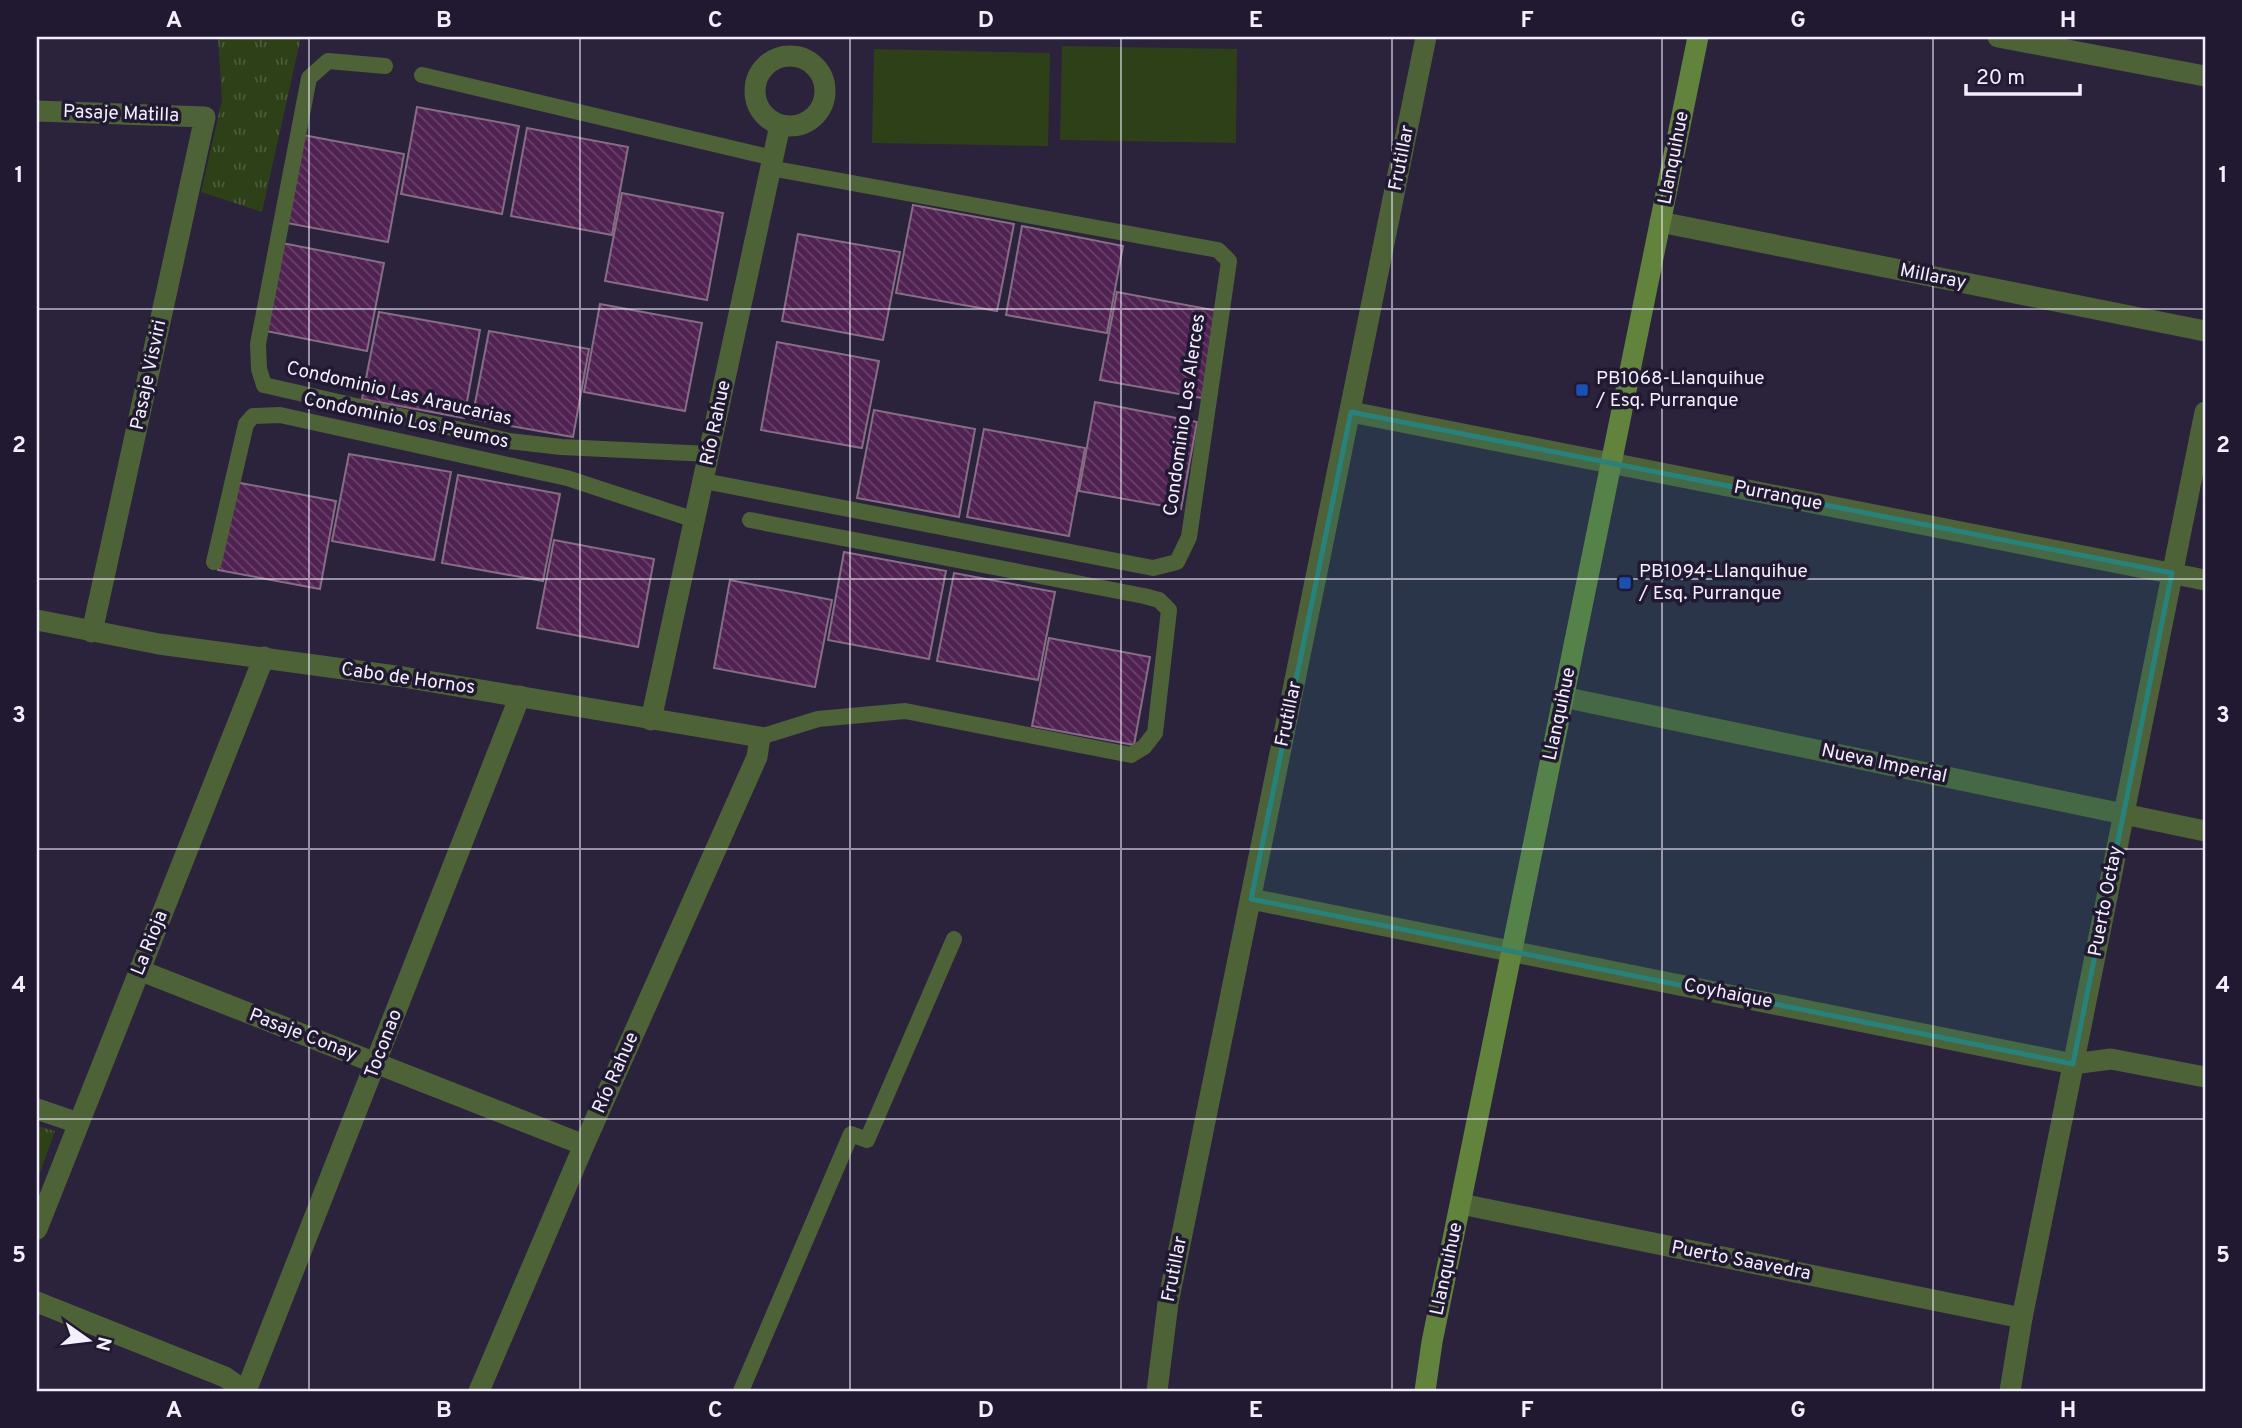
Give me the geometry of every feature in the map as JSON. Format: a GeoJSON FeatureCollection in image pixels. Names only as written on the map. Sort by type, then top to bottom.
{"type":"FeatureCollection","features":[{"type":"Feature","properties":{"kind":"street","name":"Frutillar"},"geometry":{"type":"LineString","coordinates":[[1157,1391],[1168,1303],[1426,37]]}},
{"type":"Feature","properties":{"kind":"street","name":"Llanquihue"},"geometry":{"type":"LineString","coordinates":[[1425,1391],[1432,1342],[1698,37]]}},
{"type":"Feature","properties":{"kind":"street"},"geometry":{"type":"LineString","coordinates":[[1998,37],[2205,76]]}},
{"type":"Feature","properties":{"kind":"street","name":"Pasaje Matilla"},"geometry":{"type":"LineString","coordinates":[[37,111],[205,117]]}},
{"type":"Feature","properties":{"kind":"street","name":"Pasaje Visviri"},"geometry":{"type":"LineString","coordinates":[[92,632],[205,117]]}},
{"type":"Feature","properties":{"kind":"street","name":"Río Rahue"},"geometry":{"type":"LineString","coordinates":[[651,720],[780,125]]}},
{"type":"Feature","properties":{"kind":"street","name":"Millaray"},"geometry":{"type":"LineString","coordinates":[[1660,222],[2205,331]]}},
{"type":"Feature","properties":{"kind":"street","name":"Purranque"},"geometry":{"type":"LineString","coordinates":[[1351,412],[2205,580]]}},
{"type":"Feature","properties":{"kind":"street","name":"Puerto Octay"},"geometry":{"type":"LineString","coordinates":[[2010,1391],[2022,1318],[2205,412]]}},
{"type":"Feature","properties":{"kind":"street","name":"Cabo de Hornos"},"geometry":{"type":"LineString","coordinates":[[37,620],[159,644],[264,657],[520,696],[651,720],[758,747]]}},
{"type":"Feature","properties":{"kind":"street","name":"La Rioja"},"geometry":{"type":"LineString","coordinates":[[37,1229],[264,657]]}},
{"type":"Feature","properties":{"kind":"street","name":"Toconao"},"geometry":{"type":"LineString","coordinates":[[245,1391],[520,696]]}},
{"type":"Feature","properties":{"kind":"street","name":"Nueva Imperial"},"geometry":{"type":"LineString","coordinates":[[1563,697],[2205,831]]}},
{"type":"Feature","properties":{"kind":"street","name":"Río Rahue"},"geometry":{"type":"LineString","coordinates":[[479,1391],[758,747]]}},
{"type":"Feature","properties":{"kind":"street","name":"Coyhaique"},"geometry":{"type":"LineString","coordinates":[[1251,899],[2073,1063],[2111,1059],[2205,1077]]}},
{"type":"Feature","properties":{"kind":"street","name":"Pasaje Conay"},"geometry":{"type":"LineString","coordinates":[[139,970],[584,1145]]}},
{"type":"Feature","properties":{"kind":"street"},"geometry":{"type":"LineString","coordinates":[[37,1109],[78,1123]]}},
{"type":"Feature","properties":{"kind":"street","name":"Puerto Saavedra"},"geometry":{"type":"LineString","coordinates":[[1461,1204],[2022,1318]]}},
{"type":"Feature","properties":{"kind":"street"},"geometry":{"type":"LineString","coordinates":[[37,1302],[225,1377],[245,1391]]}},
{"type":"Feature","properties":{"kind":"lane","name":"Condominio Las Araucarias"},"geometry":{"type":"LineString","coordinates":[[385,66],[328,61],[309,78],[258,344],[259,369],[264,385],[509,441],[561,447],[710,454]]}},
{"type":"Feature","properties":{"kind":"lane"},"geometry":{"type":"LineString","coordinates":[[422,75],[771,163]]}},
{"type":"Feature","properties":{"kind":"lane","name":"Condominio Los Alerces"},"geometry":{"type":"LineString","coordinates":[[704,481],[1153,568],[1177,562],[1189,537],[1229,261],[1218,250],[771,163]]}},
{"type":"Feature","properties":{"kind":"lane","name":"Condominio Los Peumos"},"geometry":{"type":"LineString","coordinates":[[214,562],[246,424],[253,416],[280,415],[567,478],[695,520]]}},
{"type":"Feature","properties":{"kind":"lane"},"geometry":{"type":"LineString","coordinates":[[750,520],[1144,596],[1159,600],[1169,610],[1155,733],[1144,747],[1131,755],[905,711],[818,719],[758,747]]}},
{"type":"Feature","properties":{"kind":"lane"},"geometry":{"type":"LineString","coordinates":[[741,1391],[851,1134],[867,1140],[954,939]]}},
{"type":"Feature","properties":{"kind":"highlighted area"},"geometry":{"type":"Polygon","coordinates":[[[1351,412],[2172,573],[2073,1064],[1251,899],[1351,412]]]}},
{"type":"Feature","properties":{"kind":"green space"},"geometry":{"type":"Polygon","coordinates":[[[218,37],[301,37],[262,212],[201,192],[222,100],[218,37]]]}},
{"type":"Feature","properties":{"kind":"green space"},"geometry":{"type":"Polygon","coordinates":[[[1062,46],[1237,49],[1236,143],[1060,140],[1062,46]]]}},
{"type":"Feature","properties":{"kind":"green space"},"geometry":{"type":"Polygon","coordinates":[[[874,49],[1050,53],[1048,146],[872,143],[874,49]]]}},
{"type":"Feature","properties":{"kind":"green space"},"geometry":{"type":"Polygon","coordinates":[[[37,1126],[55,1131],[37,1181],[37,1126]]]}},
{"type":"Feature","properties":{"kind":"building"},"geometry":{"type":"Polygon","coordinates":[[[417,107],[519,126],[502,214],[401,194],[417,107]]]}},
{"type":"Feature","properties":{"kind":"building"},"geometry":{"type":"Polygon","coordinates":[[[527,128],[628,147],[612,235],[511,216],[527,128]]]}},
{"type":"Feature","properties":{"kind":"building"},"geometry":{"type":"Polygon","coordinates":[[[303,135],[404,154],[388,242],[287,223],[303,135]]]}},
{"type":"Feature","properties":{"kind":"building"},"geometry":{"type":"Polygon","coordinates":[[[622,193],[723,213],[707,300],[605,281],[622,193]]]}},
{"type":"Feature","properties":{"kind":"building"},"geometry":{"type":"Polygon","coordinates":[[[913,205],[1014,224],[997,311],[896,293],[913,205]]]}},
{"type":"Feature","properties":{"kind":"building"},"geometry":{"type":"Polygon","coordinates":[[[1022,226],[1123,246],[1107,333],[1006,315],[1022,226]]]}},
{"type":"Feature","properties":{"kind":"building"},"geometry":{"type":"Polygon","coordinates":[[[798,234],[900,252],[883,340],[782,321],[798,234]]]}},
{"type":"Feature","properties":{"kind":"building"},"geometry":{"type":"Polygon","coordinates":[[[282,243],[384,263],[367,351],[266,331],[282,243]]]}},
{"type":"Feature","properties":{"kind":"building"},"geometry":{"type":"Polygon","coordinates":[[[1117,292],[1218,311],[1202,398],[1100,380],[1117,292]]]}},
{"type":"Feature","properties":{"kind":"building"},"geometry":{"type":"Polygon","coordinates":[[[600,304],[702,323],[685,411],[584,392],[600,304]]]}},
{"type":"Feature","properties":{"kind":"building"},"geometry":{"type":"Polygon","coordinates":[[[379,312],[480,330],[464,418],[362,399],[379,312]]]}},
{"type":"Feature","properties":{"kind":"building"},"geometry":{"type":"Polygon","coordinates":[[[489,331],[589,349],[573,437],[472,419],[489,331]]]}},
{"type":"Feature","properties":{"kind":"building"},"geometry":{"type":"Polygon","coordinates":[[[777,342],[879,361],[862,448],[761,430],[777,342]]]}},
{"type":"Feature","properties":{"kind":"building"},"geometry":{"type":"Polygon","coordinates":[[[1095,402],[1197,422],[1181,509],[1079,491],[1095,402]]]}},
{"type":"Feature","properties":{"kind":"building"},"geometry":{"type":"Polygon","coordinates":[[[874,410],[975,429],[959,517],[857,498],[874,410]]]}},
{"type":"Feature","properties":{"kind":"building"},"geometry":{"type":"Polygon","coordinates":[[[984,429],[1085,448],[1069,536],[967,517],[984,429]]]}},
{"type":"Feature","properties":{"kind":"building"},"geometry":{"type":"Polygon","coordinates":[[[349,454],[451,472],[434,560],[332,541],[349,454]]]}},
{"type":"Feature","properties":{"kind":"building"},"geometry":{"type":"Polygon","coordinates":[[[458,475],[560,494],[543,581],[442,563],[458,475]]]}},
{"type":"Feature","properties":{"kind":"building"},"geometry":{"type":"Polygon","coordinates":[[[235,482],[336,501],[320,589],[218,570],[235,482]]]}},
{"type":"Feature","properties":{"kind":"building"},"geometry":{"type":"Polygon","coordinates":[[[554,540],[654,559],[638,647],[537,628],[554,540]]]}},
{"type":"Feature","properties":{"kind":"building"},"geometry":{"type":"Polygon","coordinates":[[[844,552],[946,571],[929,659],[828,640],[844,552]]]}},
{"type":"Feature","properties":{"kind":"building"},"geometry":{"type":"Polygon","coordinates":[[[954,573],[1055,592],[1038,680],[937,661],[954,573]]]}},
{"type":"Feature","properties":{"kind":"building"},"geometry":{"type":"Polygon","coordinates":[[[730,580],[832,600],[815,687],[714,668],[730,580]]]}},
{"type":"Feature","properties":{"kind":"building"},"geometry":{"type":"Polygon","coordinates":[[[1049,638],[1150,657],[1134,745],[1032,726],[1049,638]]]}},
{"type":"Feature","properties":{"kind":"place","name":"PB1068-Llanquihue / Esq. Purranque"},"geometry":{"type":"Point","coordinates":[1582,390]}},
{"type":"Feature","properties":{"kind":"place","name":"PB1094-Llanquihue / Esq. Purranque"},"geometry":{"type":"Point","coordinates":[1625,583]}}]}
